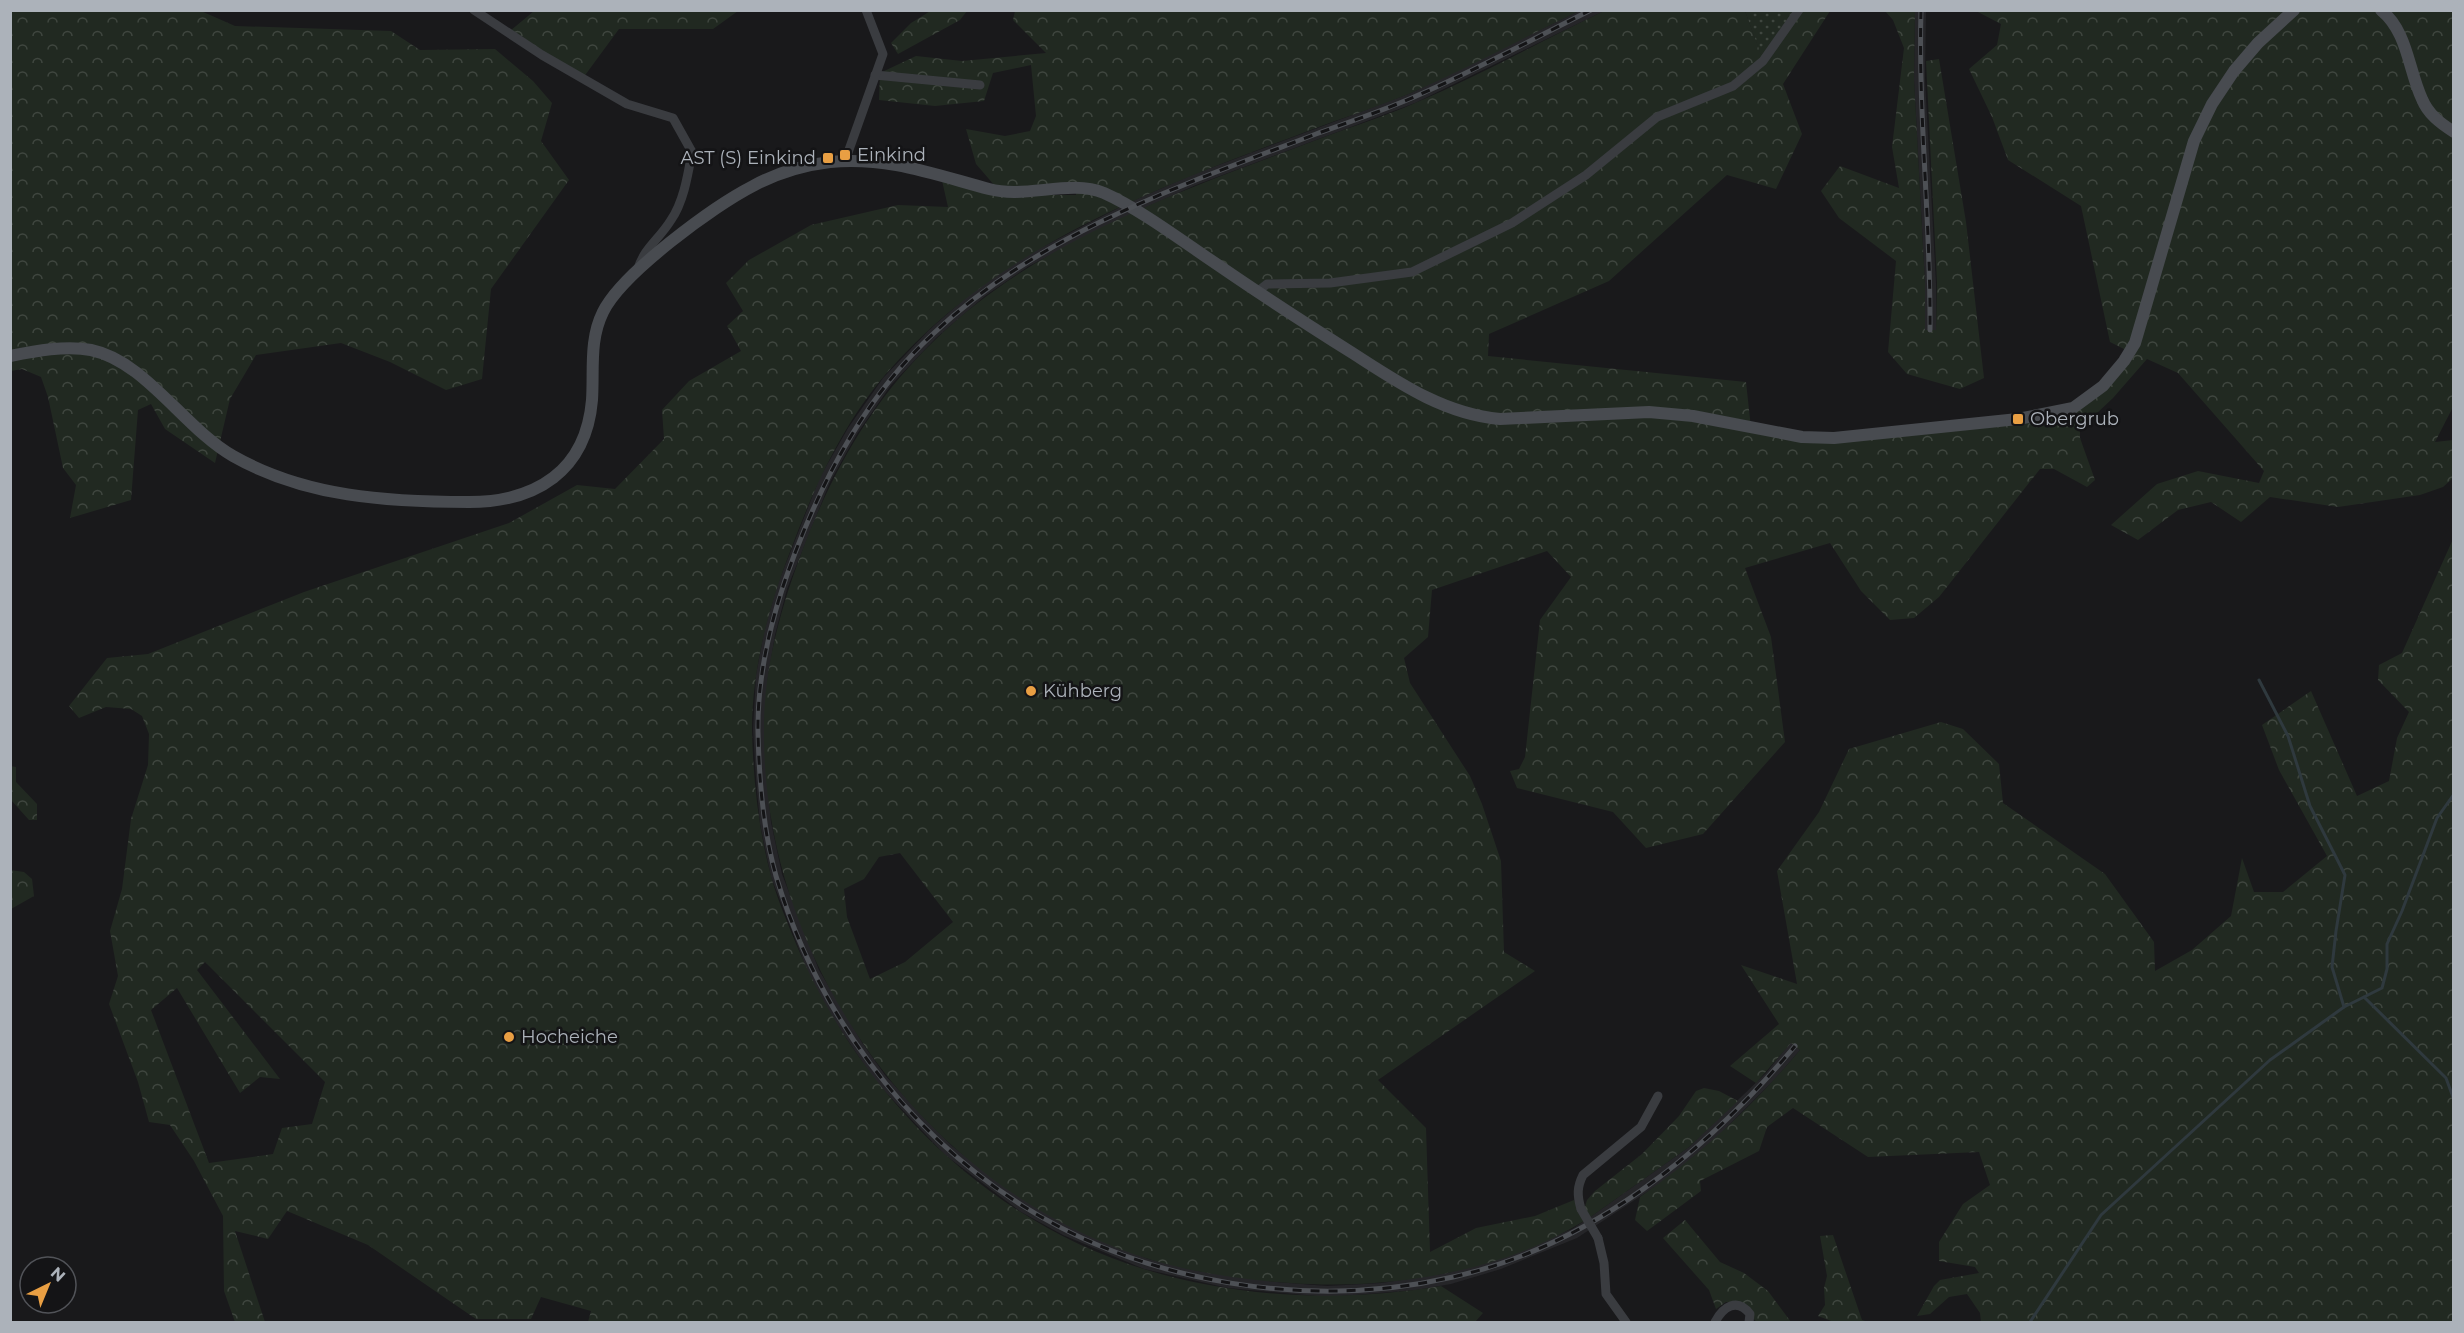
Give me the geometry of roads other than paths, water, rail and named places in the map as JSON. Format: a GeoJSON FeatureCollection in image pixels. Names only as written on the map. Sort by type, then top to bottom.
{"type":"FeatureCollection","features":[{"type":"Feature","properties":{"kind":"street"},"geometry":{"type":"LineString","coordinates":[[474,10],[542,55],[627,104],[673,118],[692,152],[686,182],[672,219],[642,255],[637,271]]}},
{"type":"Feature","properties":{"kind":"street"},"geometry":{"type":"LineString","coordinates":[[845,161],[884,54],[866,10]]}},
{"type":"Feature","properties":{"kind":"street"},"geometry":{"type":"LineString","coordinates":[[1257,292],[1267,284],[1330,283],[1412,272],[1512,223],[1586,175],[1657,117],[1733,86],[1763,61],[1799,10]]}},
{"type":"Feature","properties":{"kind":"street"},"geometry":{"type":"LineString","coordinates":[[10,356],[74,348],[107,355],[132,369],[199,433],[234,457],[288,481],[314,488],[390,500],[481,502],[526,494],[555,478],[573,459],[583,441],[592,402],[593,345],[596,329],[603,310],[612,297],[637,271],[686,231],[752,186],[804,167],[845,161],[905,166],[995,191],[1015,193],[1089,188],[1112,197],[1419,394],[1442,405],[1484,418],[1511,419],[1649,412],[1693,416],[1802,437],[1834,438],[2018,419],[2073,408],[2103,386],[2124,361],[2135,343],[2194,141],[2212,104],[2240,64],[2294,10]]}},
{"type":"Feature","properties":{"kind":"street"},"geometry":{"type":"LineString","coordinates":[[2381,10],[2388,16],[2400,35],[2422,100],[2437,121],[2454,132]]}},
{"type":"Feature","properties":{"kind":"street"},"geometry":{"type":"LineString","coordinates":[[875,75],[980,85]]}},
{"type":"Feature","properties":{"kind":"street"},"geometry":{"type":"LineString","coordinates":[[1626,1323],[1606,1294],[1604,1263],[1598,1239],[1581,1209],[1577,1192],[1583,1175],[1641,1127],[1658,1096]]}},
{"type":"Feature","properties":{"kind":"street"},"geometry":{"type":"LineString","coordinates":[[1715,1323],[1722,1310],[1729,1305],[1736,1304],[1750,1314],[1749,1323]]}},
{"type":"Feature","properties":{"kind":"waterway"},"geometry":{"type":"LineString","coordinates":[[2259,680],[2288,736],[2310,806],[2345,875],[2332,967],[2344,1007]]}},
{"type":"Feature","properties":{"kind":"waterway"},"geometry":{"type":"LineString","coordinates":[[2030,1322],[2101,1215],[2270,1060],[2344,1007],[2382,988],[2387,969],[2387,944],[2437,818],[2454,794]]}},
{"type":"Feature","properties":{"kind":"waterway"},"geometry":{"type":"LineString","coordinates":[[2364,997],[2446,1078],[2454,1100]]}},
{"type":"Feature","properties":{"kind":"railway"},"geometry":{"type":"LineString","coordinates":[[1591,10],[1414,97],[1164,193],[1115,215],[1020,267],[975,298],[910,357],[869,408],[836,463],[807,522],[773,619],[763,664],[758,709],[761,787],[768,841],[776,876],[793,926],[840,1020],[870,1063],[903,1104],[940,1142],[980,1176],[1023,1206],[1071,1233],[1122,1255],[1176,1271],[1231,1283],[1287,1290],[1343,1291],[1399,1287],[1453,1277],[1504,1263],[1552,1243],[1642,1190],[1684,1157],[1723,1122],[1795,1046]]}},
{"type":"Feature","properties":{"kind":"railway"},"geometry":{"type":"LineString","coordinates":[[1921,10],[1921,90],[1929,250],[1930,330]]}},
{"type":"Feature","properties":{"kind":"place","name":"Einkind"},"geometry":{"type":"Point","coordinates":[845,155]}},
{"type":"Feature","properties":{"kind":"place","name":"AST (S) Einkind"},"geometry":{"type":"Point","coordinates":[828,158]}},
{"type":"Feature","properties":{"kind":"place","name":"Obergrub"},"geometry":{"type":"Point","coordinates":[2018,419]}},
{"type":"Feature","properties":{"kind":"place","name":"Kühberg"},"geometry":{"type":"Point","coordinates":[1031,691]}},
{"type":"Feature","properties":{"kind":"place","name":"Hocheiche"},"geometry":{"type":"Point","coordinates":[509,1037]}}]}
